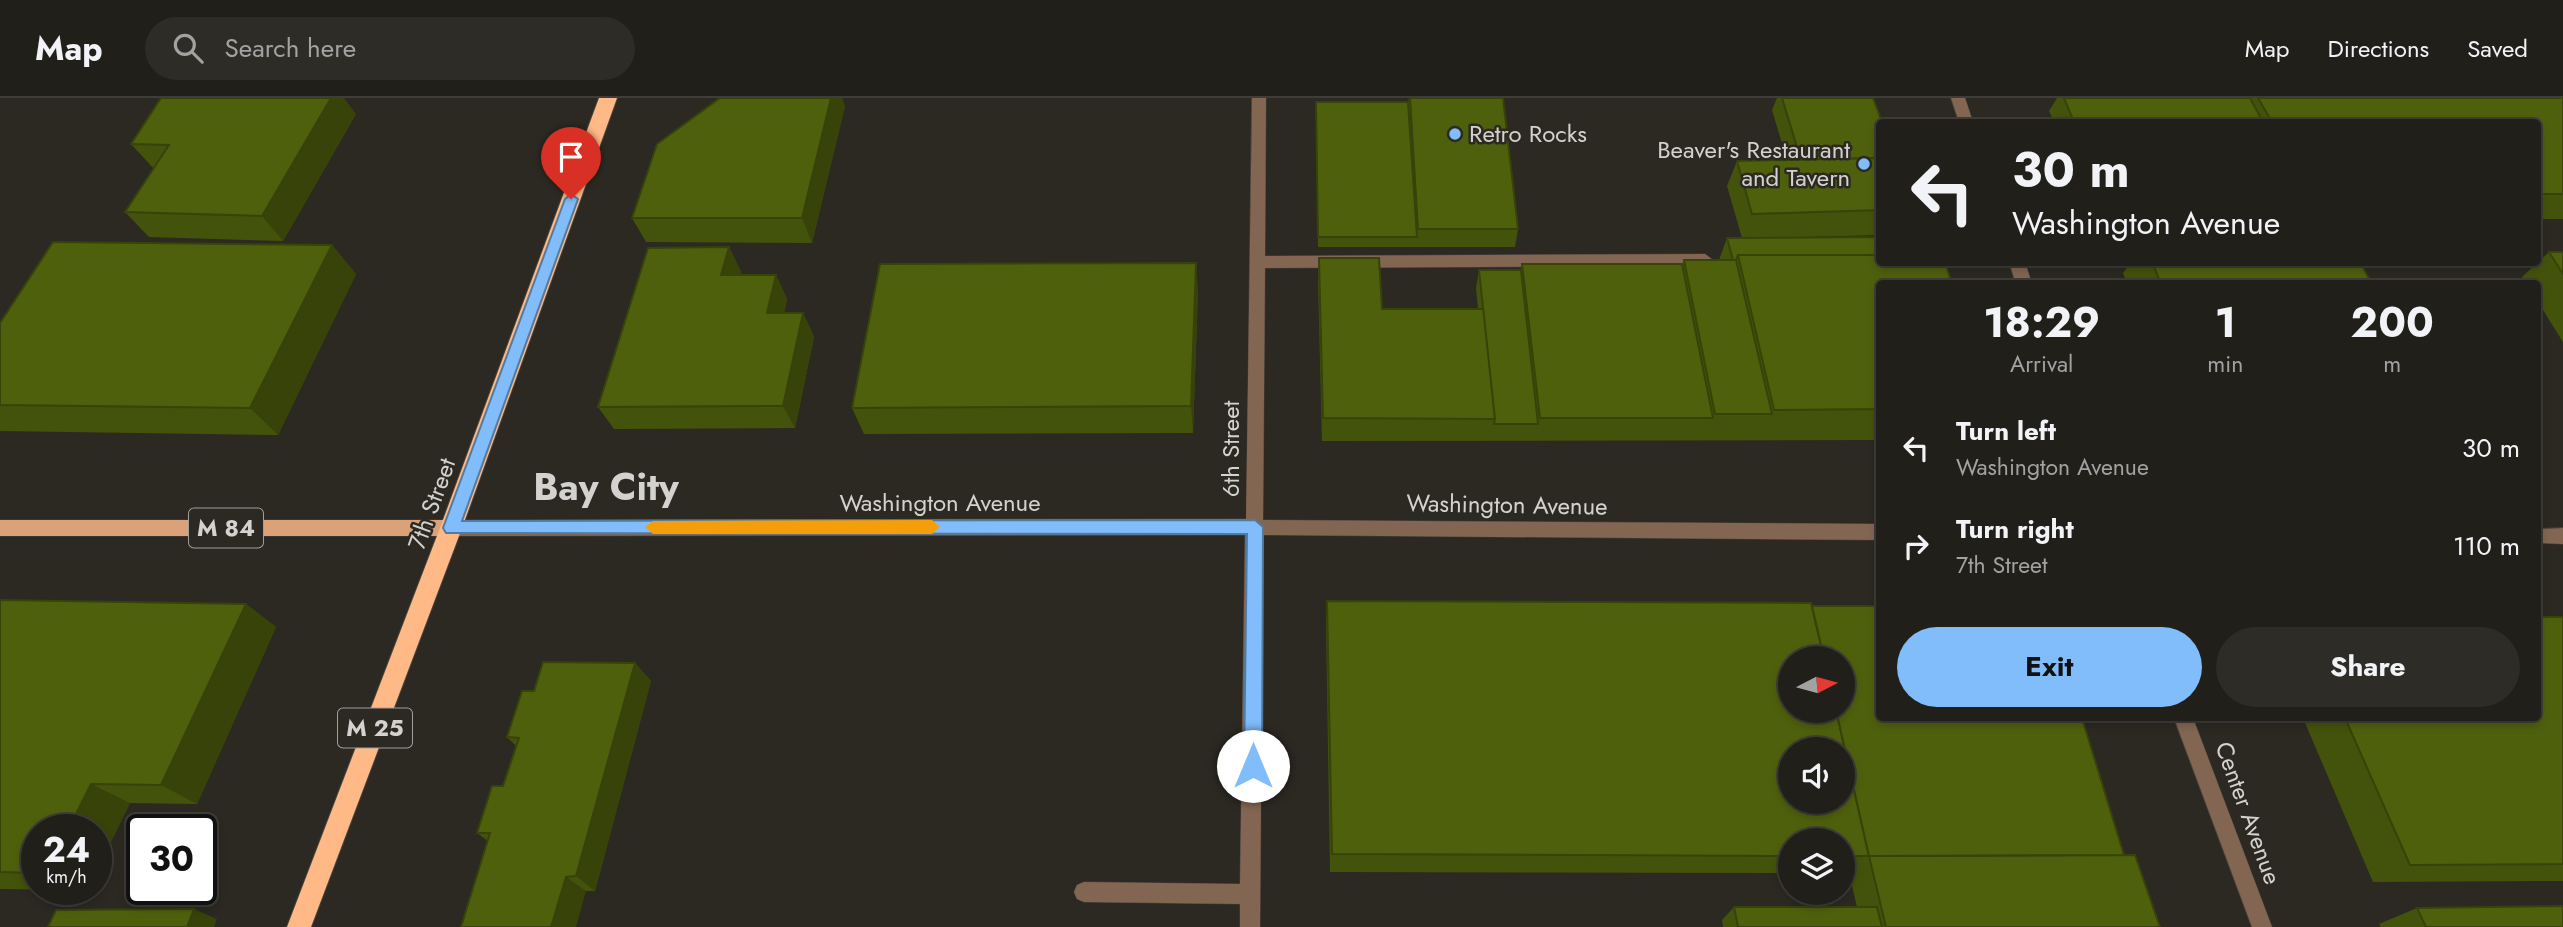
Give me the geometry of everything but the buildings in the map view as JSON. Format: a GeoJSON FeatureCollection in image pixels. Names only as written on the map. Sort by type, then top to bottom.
{"type":"FeatureCollection","features":[{"type":"Feature","properties":{"kind":"highway","name":"7th Street"},"geometry":{"type":"LineString","coordinates":[[299,927],[451,528],[608,98]]}},
{"type":"Feature","properties":{"kind":"main road","name":"Washington Avenue"},"geometry":{"type":"LineString","coordinates":[[0,528],[451,528]]}},
{"type":"Feature","properties":{"kind":"street","name":"6th Street"},"geometry":{"type":"LineString","coordinates":[[1250,927],[1259,98]]}},
{"type":"Feature","properties":{"kind":"street"},"geometry":{"type":"LineString","coordinates":[[1958,98],[1965,119]]}},
{"type":"Feature","properties":{"kind":"street"},"geometry":{"type":"LineString","coordinates":[[1257,262],[1726,260]]}},
{"type":"Feature","properties":{"kind":"street","name":"Washington Avenue"},"geometry":{"type":"LineString","coordinates":[[451,528],[1255,527],[1876,532]]}},
{"type":"Feature","properties":{"kind":"street"},"geometry":{"type":"LineString","coordinates":[[2541,536],[2563,536]]}},
{"type":"Feature","properties":{"kind":"street","name":"Center Avenue"},"geometry":{"type":"LineString","coordinates":[[2185,721],[2262,927]]}},
{"type":"Feature","properties":{"kind":"street"},"geometry":{"type":"LineString","coordinates":[[1084,892],[1251,894]]}},
{"type":"Feature","properties":{"kind":"slow traffic"},"geometry":{"type":"LineString","coordinates":[[653,527],[932,527]]}},
{"type":"Feature","properties":{"kind":"place","name":"Retro Rocks"},"geometry":{"type":"Point","coordinates":[1455,134]}},
{"type":"Feature","properties":{"kind":"place","name":"Beaver's Restaurant and Tavern"},"geometry":{"type":"Point","coordinates":[1864,164]}},
{"type":"Feature","properties":{"kind":"district","name":"Bay City"},"geometry":{"type":"Point","coordinates":[606,487]}},
{"type":"Feature","properties":{"kind":"route"},"geometry":{"type":"LineString","coordinates":[[571,199],[451,528],[1255,527],[1253,766]]}}]}
